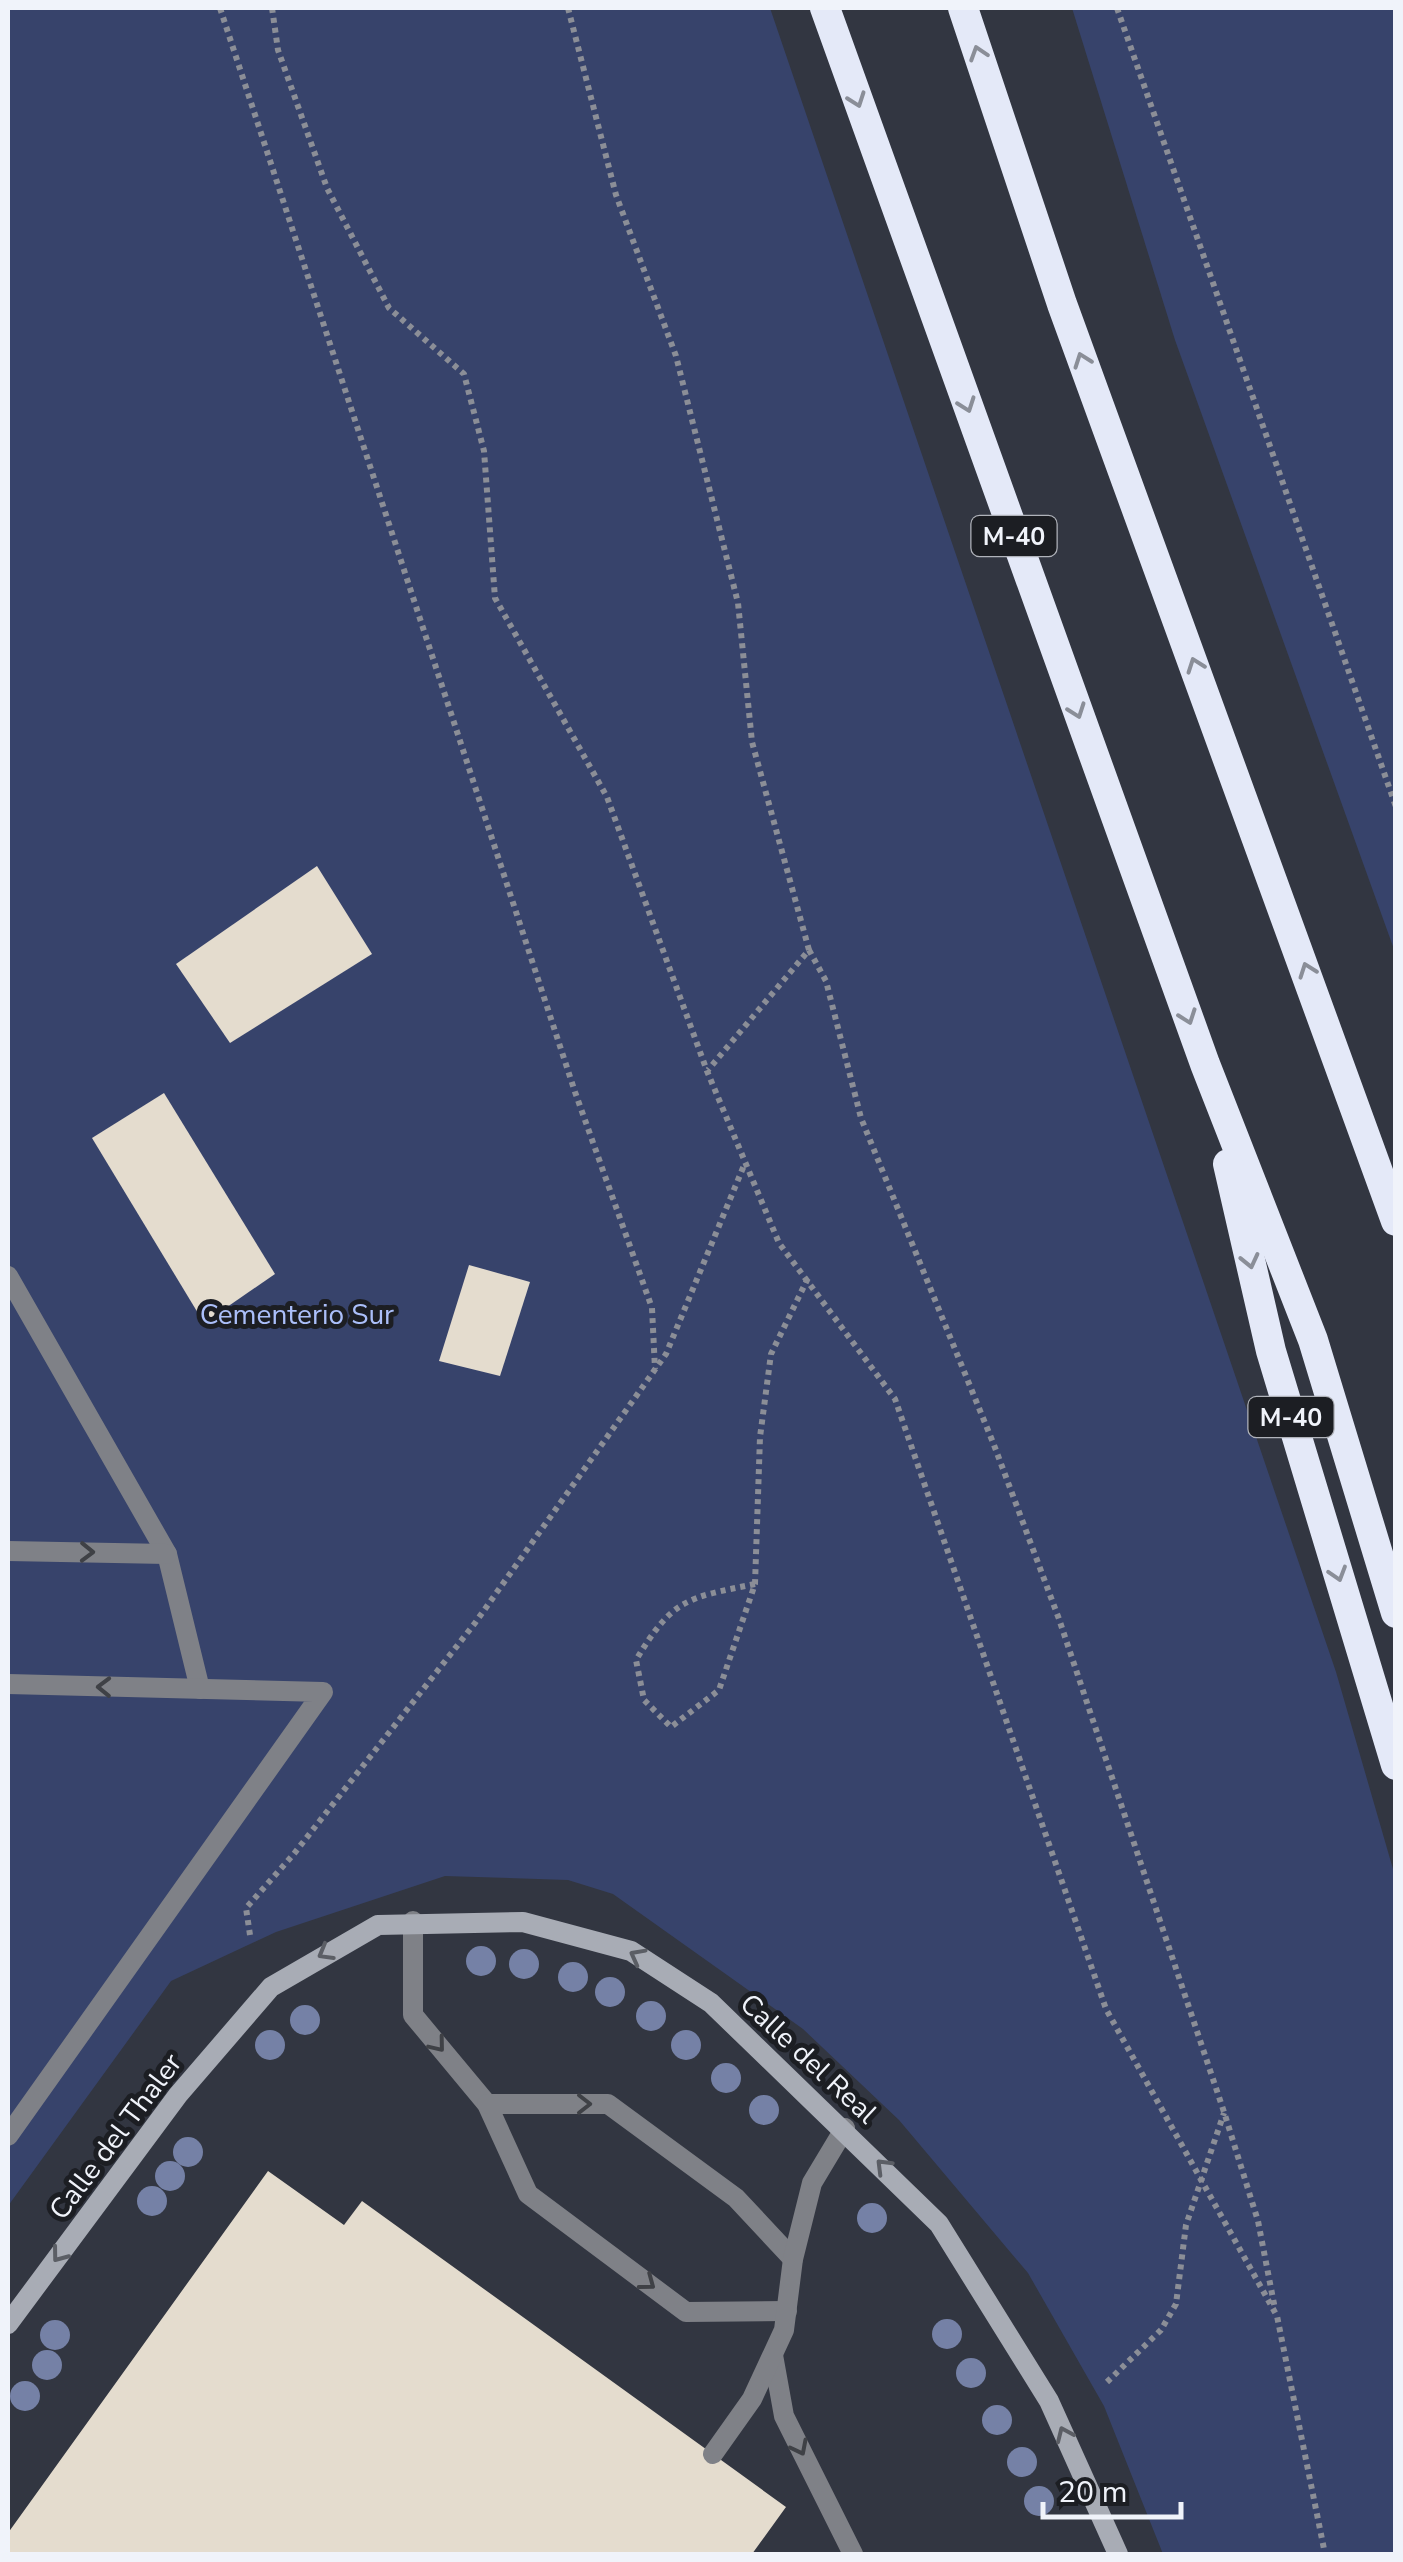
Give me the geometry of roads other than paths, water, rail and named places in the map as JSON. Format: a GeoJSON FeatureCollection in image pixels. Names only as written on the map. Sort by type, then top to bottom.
{"type":"FeatureCollection","features":[{"type":"Feature","properties":{"kind":"highway","name":"M-40"},"geometry":{"type":"LineString","coordinates":[[825,8],[1205,1064],[1314,1340],[1396,1613]]}},
{"type":"Feature","properties":{"kind":"highway"},"geometry":{"type":"LineString","coordinates":[[963,8],[1062,304],[1396,1221]]}},
{"type":"Feature","properties":{"kind":"highway"},"geometry":{"type":"LineString","coordinates":[[1341,1062],[1396,1161]]}},
{"type":"Feature","properties":{"kind":"highway","name":"M-40"},"geometry":{"type":"LineString","coordinates":[[1205,1064],[1271,1351],[1396,1764]]}},
{"type":"Feature","properties":{"kind":"street","name":"Calle del Real"},"geometry":{"type":"LineString","coordinates":[[271,1986],[378,1925],[413,1921],[522,1922],[631,1951],[711,2004],[845,2128],[939,2224],[970,2267],[1049,2401],[1118,2554]]}},
{"type":"Feature","properties":{"kind":"street","name":"Calle del Thaler"},"geometry":{"type":"LineString","coordinates":[[8,2324],[178,2095],[271,1986]]}},
{"type":"Feature","properties":{"kind":"lane"},"geometry":{"type":"LineString","coordinates":[[8,1276],[167,1554],[200,1689]]}},
{"type":"Feature","properties":{"kind":"lane"},"geometry":{"type":"LineString","coordinates":[[8,1551],[167,1554]]}},
{"type":"Feature","properties":{"kind":"lane"},"geometry":{"type":"LineString","coordinates":[[8,1684],[323,1692],[8,2136]]}},
{"type":"Feature","properties":{"kind":"lane"},"geometry":{"type":"LineString","coordinates":[[413,1921],[414,2015],[487,2104],[528,2194],[686,2312],[787,2311]]}},
{"type":"Feature","properties":{"kind":"lane"},"geometry":{"type":"LineString","coordinates":[[487,2104],[608,2104],[736,2198],[793,2258]]}},
{"type":"Feature","properties":{"kind":"lane"},"geometry":{"type":"LineString","coordinates":[[713,2454],[752,2399],[773,2355],[787,2311],[793,2258],[812,2183],[845,2128]]}},
{"type":"Feature","properties":{"kind":"lane"},"geometry":{"type":"LineString","coordinates":[[773,2355],[784,2416],[853,2554]]}},
{"type":"Feature","properties":{"kind":"park label","name":"Cementerio Sur"},"geometry":{"type":"Point","coordinates":[297,1314]}}]}
